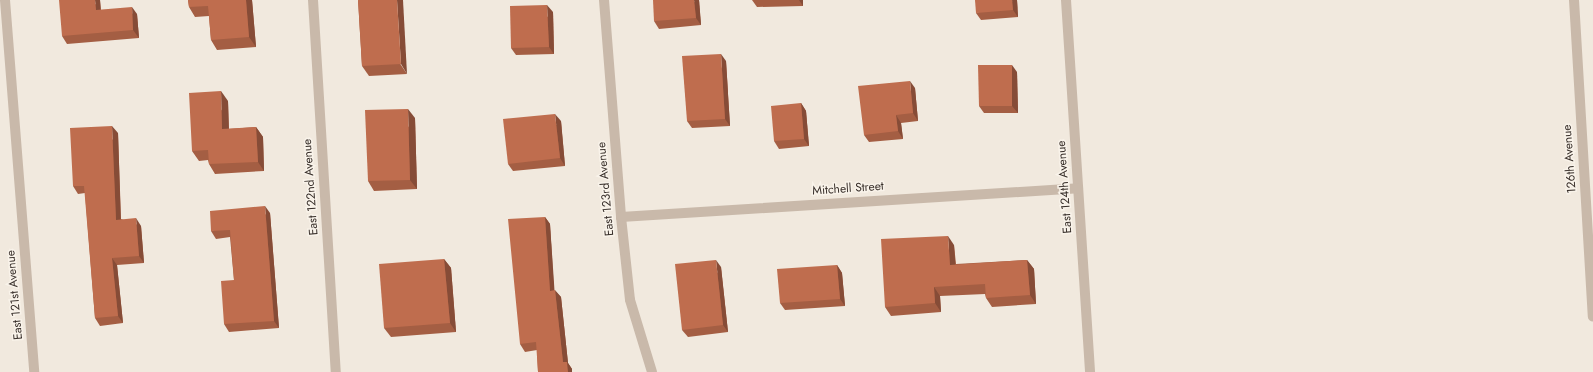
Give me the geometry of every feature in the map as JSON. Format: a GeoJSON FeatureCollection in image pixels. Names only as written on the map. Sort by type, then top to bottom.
{"type":"FeatureCollection","features":[{"type":"Feature","properties":{"kind":"street","name":"East 121st Avenue"},"geometry":{"type":"LineString","coordinates":[[5,0],[34,372]]}},
{"type":"Feature","properties":{"kind":"street","name":"East 122nd Avenue"},"geometry":{"type":"LineString","coordinates":[[313,0],[336,372]]}},
{"type":"Feature","properties":{"kind":"street","name":"East 123rd Avenue"},"geometry":{"type":"LineString","coordinates":[[604,0],[621,217],[630,300],[652,372]]}},
{"type":"Feature","properties":{"kind":"street","name":"East 124th Avenue"},"geometry":{"type":"LineString","coordinates":[[1066,0],[1090,372]]}},
{"type":"Feature","properties":{"kind":"street","name":"126th Avenue"},"geometry":{"type":"LineString","coordinates":[[1574,0],[1593,316]]}},
{"type":"Feature","properties":{"kind":"street","name":"Mitchell Street"},"geometry":{"type":"LineString","coordinates":[[621,217],[1078,188]]}},
{"type":"Feature","properties":{"kind":"building"},"geometry":{"type":"Polygon","coordinates":[[[59,0],[95,0],[96,10],[132,7],[133,30],[62,36],[59,0]]]}},
{"type":"Feature","properties":{"kind":"building"},"geometry":{"type":"Polygon","coordinates":[[[188,0],[246,0],[249,37],[211,40],[208,6],[189,7],[188,0]]]}},
{"type":"Feature","properties":{"kind":"building"},"geometry":{"type":"Polygon","coordinates":[[[358,0],[397,0],[401,64],[362,66],[358,0]]]}},
{"type":"Feature","properties":{"kind":"building"},"geometry":{"type":"Polygon","coordinates":[[[653,0],[694,0],[696,18],[654,21],[653,0]]]}},
{"type":"Feature","properties":{"kind":"building"},"geometry":{"type":"Polygon","coordinates":[[[975,0],[1012,0],[1013,10],[976,13],[975,0]]]}},
{"type":"Feature","properties":{"kind":"building"},"geometry":{"type":"Polygon","coordinates":[[[547,5],[549,47],[511,48],[510,6],[547,5]]]}},
{"type":"Feature","properties":{"kind":"building"},"geometry":{"type":"Polygon","coordinates":[[[721,54],[725,119],[687,121],[682,56],[721,54]]]}},
{"type":"Feature","properties":{"kind":"building"},"geometry":{"type":"Polygon","coordinates":[[[978,65],[1012,65],[1012,106],[979,106],[978,65]]]}},
{"type":"Feature","properties":{"kind":"building"},"geometry":{"type":"Polygon","coordinates":[[[910,81],[913,113],[896,115],[898,131],[864,135],[858,86],[910,81]]]}},
{"type":"Feature","properties":{"kind":"building"},"geometry":{"type":"Polygon","coordinates":[[[221,91],[222,129],[256,127],[258,162],[209,164],[208,150],[192,151],[189,93],[221,91]]]}},
{"type":"Feature","properties":{"kind":"building"},"geometry":{"type":"Polygon","coordinates":[[[801,103],[804,139],[774,141],[771,106],[801,103]]]}},
{"type":"Feature","properties":{"kind":"building"},"geometry":{"type":"Polygon","coordinates":[[[408,109],[410,180],[368,181],[365,110],[408,109]]]}},
{"type":"Feature","properties":{"kind":"building"},"geometry":{"type":"Polygon","coordinates":[[[555,114],[560,158],[508,164],[503,119],[555,114]]]}},
{"type":"Feature","properties":{"kind":"building"},"geometry":{"type":"Polygon","coordinates":[[[112,126],[116,220],[136,218],[139,256],[112,258],[118,316],[95,318],[84,186],[73,186],[70,128],[112,126]]]}},
{"type":"Feature","properties":{"kind":"building"},"geometry":{"type":"Polygon","coordinates":[[[265,206],[274,321],[224,324],[221,281],[234,280],[230,230],[211,231],[210,211],[265,206]]]}},
{"type":"Feature","properties":{"kind":"building"},"geometry":{"type":"Polygon","coordinates":[[[545,217],[550,291],[555,290],[563,362],[567,362],[568,372],[538,372],[536,342],[520,344],[508,219],[545,217]]]}},
{"type":"Feature","properties":{"kind":"building"},"geometry":{"type":"Polygon","coordinates":[[[948,236],[950,265],[1027,260],[1030,295],[986,298],[985,284],[934,287],[935,303],[885,307],[881,239],[948,236]]]}},
{"type":"Feature","properties":{"kind":"building"},"geometry":{"type":"Polygon","coordinates":[[[444,259],[450,323],[384,328],[379,264],[444,259]]]}},
{"type":"Feature","properties":{"kind":"building"},"geometry":{"type":"Polygon","coordinates":[[[716,260],[723,325],[682,330],[675,264],[716,260]]]}},
{"type":"Feature","properties":{"kind":"building"},"geometry":{"type":"Polygon","coordinates":[[[837,265],[840,299],[780,303],[777,269],[837,265]]]}}]}
